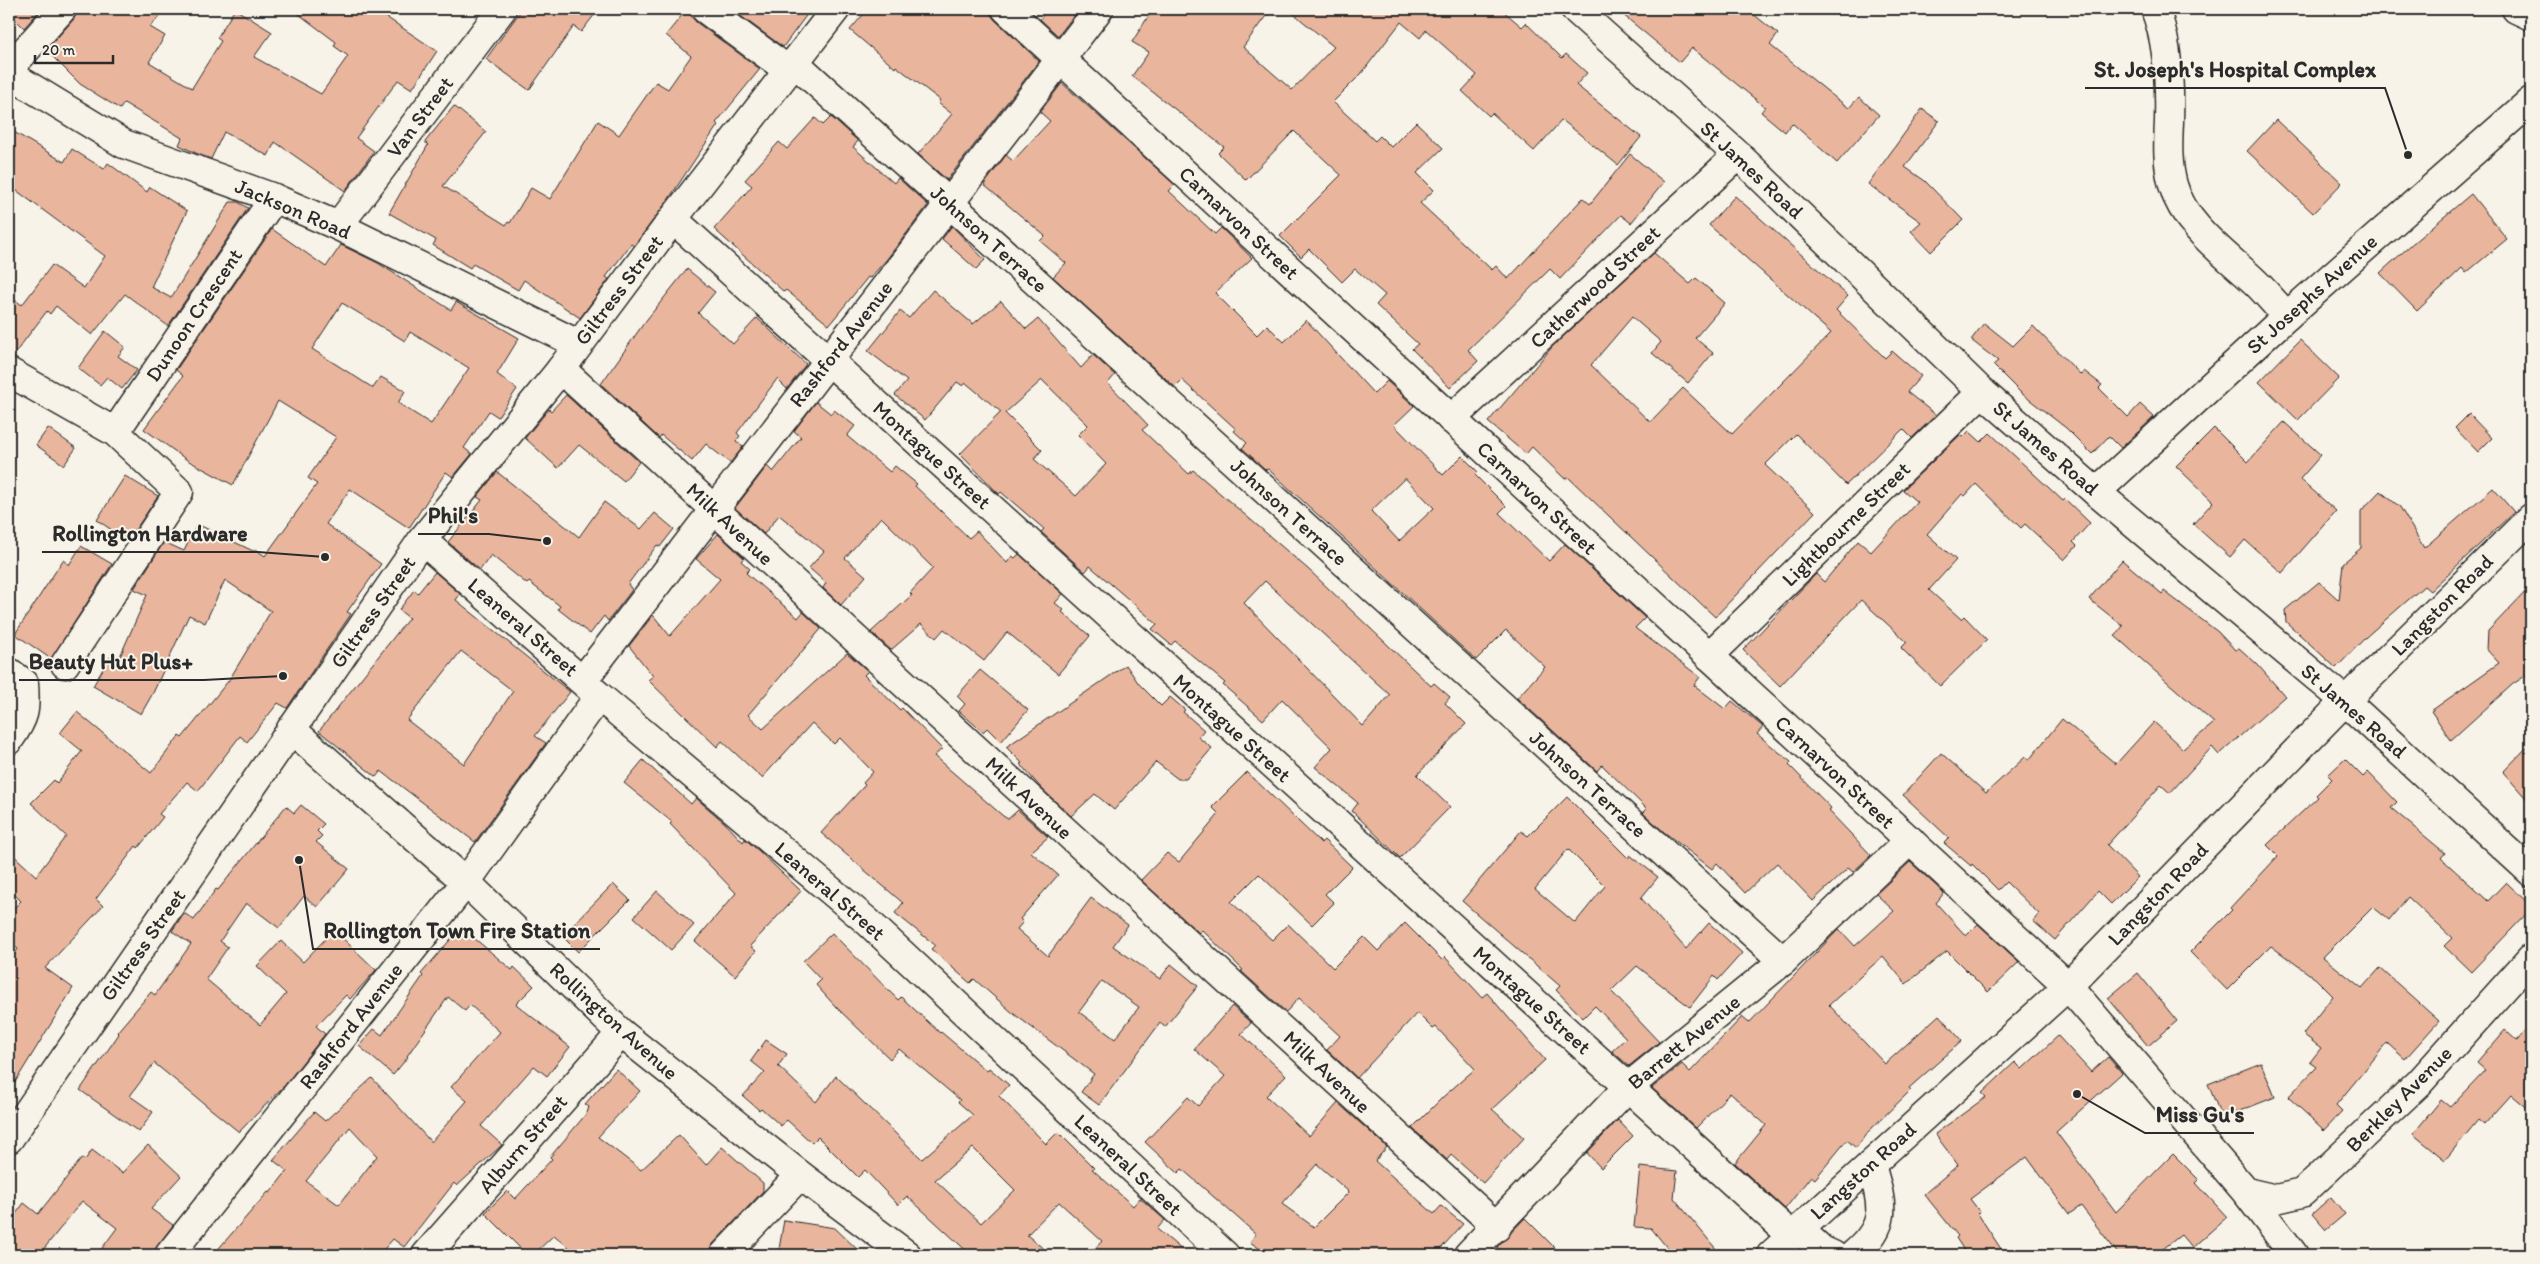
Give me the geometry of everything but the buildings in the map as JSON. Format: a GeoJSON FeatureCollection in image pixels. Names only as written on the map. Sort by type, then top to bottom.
{"type":"FeatureCollection","features":[{"type":"Feature","properties":{"kind":"street"},"geometry":{"type":"LineString","coordinates":[[9,69],[62,9]]}},
{"type":"Feature","properties":{"kind":"street","name":"Van Street"},"geometry":{"type":"LineString","coordinates":[[338,226],[502,9]]}},
{"type":"Feature","properties":{"kind":"street","name":"Johnson Terrace"},"geometry":{"type":"LineString","coordinates":[[705,9],[791,66],[949,203],[1783,961]]}},
{"type":"Feature","properties":{"kind":"street","name":"Giltress Street"},"geometry":{"type":"LineString","coordinates":[[9,1139],[422,540],[561,369],[673,219],[836,9]]}},
{"type":"Feature","properties":{"kind":"street","name":"Carnarvon Street"},"geometry":{"type":"LineString","coordinates":[[1006,9],[2068,986],[2246,1192],[2294,1255]]}},
{"type":"Feature","properties":{"kind":"street","name":"Rashford Avenue"},"geometry":{"type":"LineString","coordinates":[[169,1255],[466,882],[591,688],[714,509],[1099,9]]}},
{"type":"Feature","properties":{"kind":"street","name":"St James Road"},"geometry":{"type":"LineString","coordinates":[[1575,9],[1738,155],[1982,392],[2096,492],[2345,701],[2531,872]]}},
{"type":"Feature","properties":{"kind":"street"},"geometry":{"type":"LineString","coordinates":[[2155,9],[2167,62],[2169,120],[2167,150],[2176,192],[2182,207],[2210,240],[2254,281],[2287,316]]}},
{"type":"Feature","properties":{"kind":"street"},"geometry":{"type":"LineString","coordinates":[[2516,9],[2531,16]]}},
{"type":"Feature","properties":{"kind":"street","name":"Jackson Road"},"geometry":{"type":"LineString","coordinates":[[9,74],[124,144],[274,198],[338,226],[578,344]]}},
{"type":"Feature","properties":{"kind":"street","name":"St Josephs Avenue"},"geometry":{"type":"LineString","coordinates":[[2096,492],[2287,316],[2531,101]]}},
{"type":"Feature","properties":{"kind":"street","name":"Catherwood Street"},"geometry":{"type":"LineString","coordinates":[[1451,419],[1738,155]]}},
{"type":"Feature","properties":{"kind":"street","name":"Dunoon Crescent"},"geometry":{"type":"LineString","coordinates":[[115,432],[274,198]]}},
{"type":"Feature","properties":{"kind":"street","name":"Montague Street"},"geometry":{"type":"LineString","coordinates":[[673,219],[1628,1087],[1795,1233],[1833,1255]]}},
{"type":"Feature","properties":{"kind":"street","name":"Milk Avenue"},"geometry":{"type":"LineString","coordinates":[[561,369],[1497,1227]]}},
{"type":"Feature","properties":{"kind":"street"},"geometry":{"type":"LineString","coordinates":[[9,372],[115,432],[179,492],[65,664]]}},
{"type":"Feature","properties":{"kind":"street","name":"Lightbourne Street"},"geometry":{"type":"LineString","coordinates":[[1709,656],[1982,392]]}},
{"type":"Feature","properties":{"kind":"street","name":"Langston Road"},"geometry":{"type":"LineString","coordinates":[[1771,1255],[2068,986],[2345,701],[2531,518]]}},
{"type":"Feature","properties":{"kind":"street","name":"Leaneral Street"},"geometry":{"type":"LineString","coordinates":[[422,540],[591,688],[868,922],[1226,1255]]}},
{"type":"Feature","properties":{"kind":"street"},"geometry":{"type":"LineString","coordinates":[[9,672],[24,683],[25,700],[23,720],[9,740]]}},
{"type":"Feature","properties":{"kind":"street","name":"Rollington Avenue"},"geometry":{"type":"LineString","coordinates":[[291,729],[466,882],[621,1033],[800,1175],[907,1255]]}},
{"type":"Feature","properties":{"kind":"street","name":"Barrett Avenue"},"geometry":{"type":"LineString","coordinates":[[1468,1255],[1497,1227],[1628,1087],[1783,961],[1910,840]]}},
{"type":"Feature","properties":{"kind":"street","name":"Berkley Avenue"},"geometry":{"type":"LineString","coordinates":[[2246,1192],[2276,1199],[2302,1193],[2420,1083],[2531,958]]}},
{"type":"Feature","properties":{"kind":"street","name":"Alburn Street"},"geometry":{"type":"LineString","coordinates":[[426,1255],[621,1033]]}},
{"type":"Feature","properties":{"kind":"street"},"geometry":{"type":"LineString","coordinates":[[1853,1255],[1871,1240],[1880,1218],[1879,1192],[1871,1165]]}},
{"type":"Feature","properties":{"kind":"street"},"geometry":{"type":"LineString","coordinates":[[724,1255],[800,1175]]}},
{"type":"Feature","properties":{"kind":"place","name":"St. Joseph's Hospital Complex"},"geometry":{"type":"Point","coordinates":[2408,155]}},
{"type":"Feature","properties":{"kind":"place","name":"Phil's"},"geometry":{"type":"Point","coordinates":[547,541]}},
{"type":"Feature","properties":{"kind":"place","name":"Rollington Hardware"},"geometry":{"type":"Point","coordinates":[325,557]}},
{"type":"Feature","properties":{"kind":"place","name":"Beauty Hut Plus+"},"geometry":{"type":"Point","coordinates":[283,676]}},
{"type":"Feature","properties":{"kind":"place","name":"Rollington Town Fire Station"},"geometry":{"type":"Point","coordinates":[299,860]}},
{"type":"Feature","properties":{"kind":"place","name":"Miss Gu's"},"geometry":{"type":"Point","coordinates":[2077,1094]}}]}
